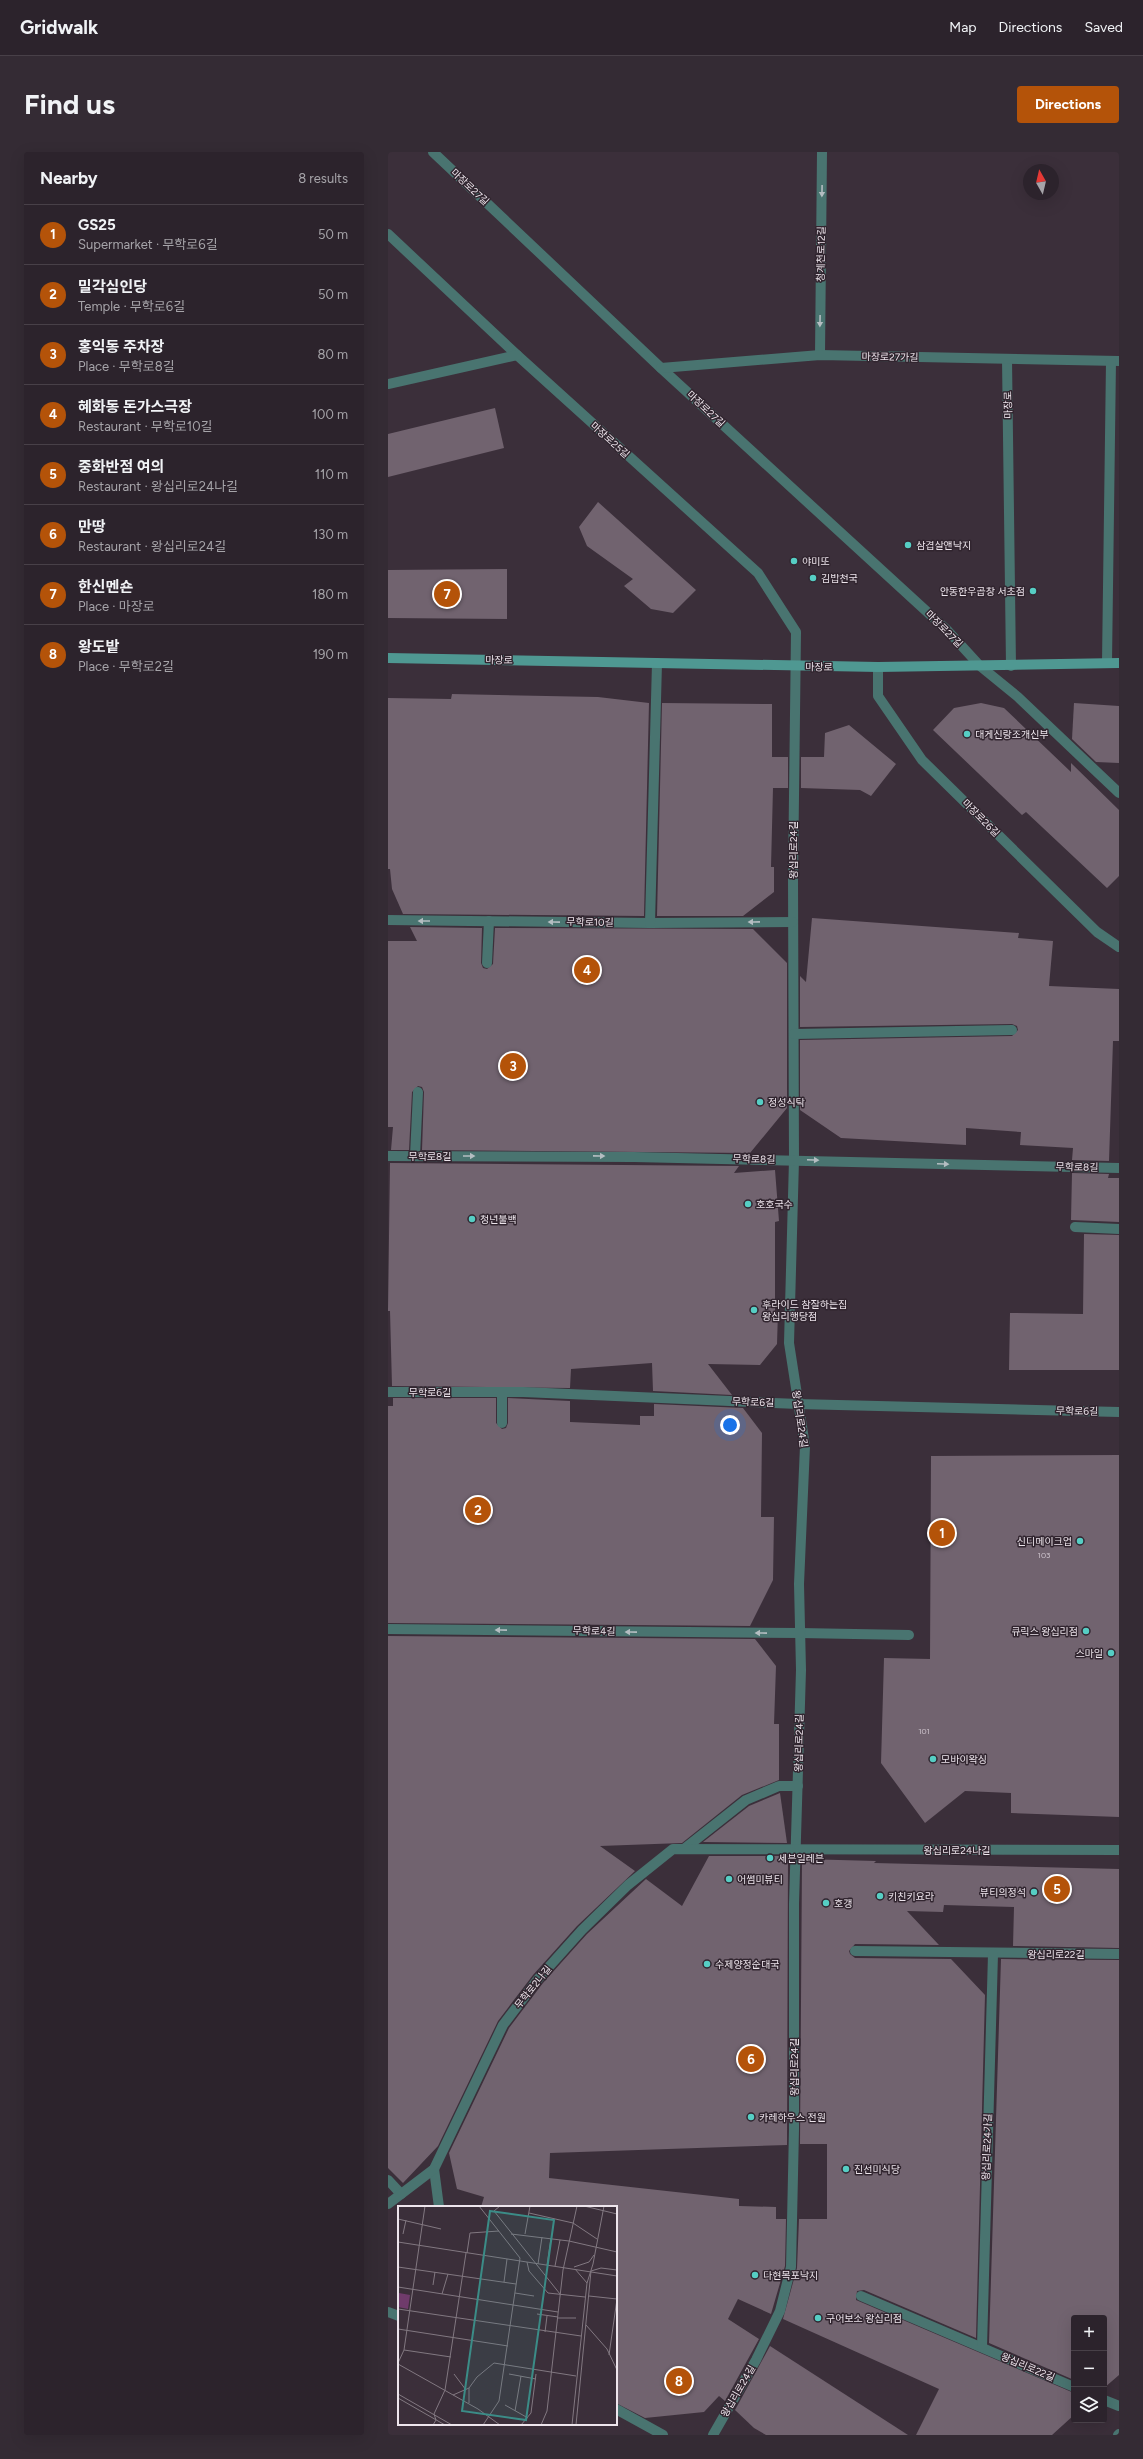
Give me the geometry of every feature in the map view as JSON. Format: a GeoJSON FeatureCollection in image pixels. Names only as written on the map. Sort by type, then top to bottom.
{"type":"FeatureCollection","features":[{"type":"Feature","properties":{"kind":"main road","name":"마장로"},"geometry":{"type":"LineString","coordinates":[[388,658],[878,667],[1011,666],[1119,663]]}},
{"type":"Feature","properties":{"kind":"street","name":"마장로27길"},"geometry":{"type":"LineString","coordinates":[[432,152],[661,368],[948,631],[980,666]]}},
{"type":"Feature","properties":{"kind":"street","name":"청계천로12길"},"geometry":{"type":"LineString","coordinates":[[820,355],[822,152]]}},
{"type":"Feature","properties":{"kind":"street","name":"마장로25길"},"geometry":{"type":"LineString","coordinates":[[388,234],[517,355],[758,573],[796,632],[795,666]]}},
{"type":"Feature","properties":{"kind":"street"},"geometry":{"type":"LineString","coordinates":[[388,384],[517,355]]}},
{"type":"Feature","properties":{"kind":"street","name":"마장로27가길"},"geometry":{"type":"LineString","coordinates":[[661,368],[820,355],[1115,361]]}},
{"type":"Feature","properties":{"kind":"street","name":"마장로"},"geometry":{"type":"LineString","coordinates":[[1007,359],[1011,666]]}},
{"type":"Feature","properties":{"kind":"street"},"geometry":{"type":"LineString","coordinates":[[1107,663],[1115,361]]}},
{"type":"Feature","properties":{"kind":"street"},"geometry":{"type":"LineString","coordinates":[[650,923],[657,663]]}},
{"type":"Feature","properties":{"kind":"street","name":"왕십리로24길"},"geometry":{"type":"LineString","coordinates":[[713,2435],[756,2360],[780,2311],[791,2267],[800,1634],[799,1584],[804,1446],[789,1343],[794,1160],[793,922],[795,666]]}},
{"type":"Feature","properties":{"kind":"street"},"geometry":{"type":"LineString","coordinates":[[980,666],[1018,697],[1119,793]]}},
{"type":"Feature","properties":{"kind":"street","name":"마장로26길"},"geometry":{"type":"LineString","coordinates":[[878,667],[878,696],[922,760],[1097,932],[1119,947]]}},
{"type":"Feature","properties":{"kind":"street","name":"무학로10길"},"geometry":{"type":"LineString","coordinates":[[388,920],[650,923],[793,922]]}},
{"type":"Feature","properties":{"kind":"street"},"geometry":{"type":"LineString","coordinates":[[487,963],[489,922]]}},
{"type":"Feature","properties":{"kind":"street"},"geometry":{"type":"LineString","coordinates":[[794,1034],[1012,1030]]}},
{"type":"Feature","properties":{"kind":"street"},"geometry":{"type":"LineString","coordinates":[[415,1156],[418,1092]]}},
{"type":"Feature","properties":{"kind":"street","name":"무학로8길"},"geometry":{"type":"LineString","coordinates":[[388,1156],[794,1160],[1119,1168]]}},
{"type":"Feature","properties":{"kind":"street"},"geometry":{"type":"LineString","coordinates":[[1075,1227],[1119,1229]]}},
{"type":"Feature","properties":{"kind":"street","name":"무학로6길"},"geometry":{"type":"LineString","coordinates":[[388,1392],[502,1392],[798,1404],[1119,1412]]}},
{"type":"Feature","properties":{"kind":"street"},"geometry":{"type":"LineString","coordinates":[[502,1392],[502,1423]]}},
{"type":"Feature","properties":{"kind":"street","name":"무학로4길"},"geometry":{"type":"LineString","coordinates":[[388,1629],[909,1635]]}},
{"type":"Feature","properties":{"kind":"street","name":"무학로2나길"},"geometry":{"type":"LineString","coordinates":[[684,1849],[746,1800],[779,1786],[798,1786]]}},
{"type":"Feature","properties":{"kind":"street","name":"무학로2나길"},"geometry":{"type":"LineString","coordinates":[[388,2204],[434,2169],[503,2025],[535,1983],[582,1930],[628,1885],[673,1849],[796,1850]]}},
{"type":"Feature","properties":{"kind":"street","name":"왕십리로24나길"},"geometry":{"type":"LineString","coordinates":[[796,1850],[1119,1850]]}},
{"type":"Feature","properties":{"kind":"street"},"geometry":{"type":"LineString","coordinates":[[855,1951],[993,1954]]}},
{"type":"Feature","properties":{"kind":"street","name":"왕십리로22길"},"geometry":{"type":"LineString","coordinates":[[993,1954],[1119,1954]]}},
{"type":"Feature","properties":{"kind":"street","name":"왕십리로24가길"},"geometry":{"type":"LineString","coordinates":[[982,2347],[993,1954]]}},
{"type":"Feature","properties":{"kind":"street"},"geometry":{"type":"LineString","coordinates":[[434,2169],[439,2206]]}},
{"type":"Feature","properties":{"kind":"street"},"geometry":{"type":"LineString","coordinates":[[388,2180],[401,2194]]}},
{"type":"Feature","properties":{"kind":"street"},"geometry":{"type":"LineString","coordinates":[[861,2296],[982,2347]]}},
{"type":"Feature","properties":{"kind":"street"},"geometry":{"type":"LineString","coordinates":[[388,2312],[398,2316]]}},
{"type":"Feature","properties":{"kind":"street","name":"왕십리로22길"},"geometry":{"type":"LineString","coordinates":[[982,2347],[1071,2386]]}},
{"type":"Feature","properties":{"kind":"street"},"geometry":{"type":"LineString","coordinates":[[1107,2401],[1119,2406]]}},
{"type":"Feature","properties":{"kind":"street"},"geometry":{"type":"LineString","coordinates":[[617,2410],[663,2435]]}},
{"type":"Feature","properties":{"kind":"building"},"geometry":{"type":"Polygon","coordinates":[[[495,408],[504,448],[388,477],[388,434],[495,408]]]}},
{"type":"Feature","properties":{"kind":"building"},"geometry":{"type":"Polygon","coordinates":[[[598,502],[696,590],[673,613],[651,609],[624,586],[633,579],[587,546],[579,527],[598,502]]]}},
{"type":"Feature","properties":{"kind":"building"},"geometry":{"type":"Polygon","coordinates":[[[507,569],[507,619],[388,618],[388,570],[507,569]]]}},
{"type":"Feature","properties":{"kind":"building"},"geometry":{"type":"Polygon","coordinates":[[[452,694],[598,697],[649,703],[644,916],[403,914],[392,889],[390,869],[388,869],[388,698],[451,699],[452,694]]]}},
{"type":"Feature","properties":{"kind":"building"},"geometry":{"type":"Polygon","coordinates":[[[662,703],[772,704],[772,757],[788,757],[788,788],[773,788],[771,867],[774,867],[774,892],[743,916],[657,916],[662,703]]]}},
{"type":"Feature","properties":{"kind":"building"},"geometry":{"type":"Polygon","coordinates":[[[981,703],[1004,708],[1071,772],[1071,763],[1119,810],[1119,876],[1107,888],[1026,812],[1022,815],[933,730],[954,708],[981,703]]]}},
{"type":"Feature","properties":{"kind":"building"},"geometry":{"type":"Polygon","coordinates":[[[1074,703],[1119,706],[1119,763],[1096,762],[1072,739],[1074,703]]]}},
{"type":"Feature","properties":{"kind":"building"},"geometry":{"type":"Polygon","coordinates":[[[849,725],[896,764],[871,796],[860,790],[801,788],[801,757],[824,757],[825,733],[849,725]]]}},
{"type":"Feature","properties":{"kind":"building"},"geometry":{"type":"Polygon","coordinates":[[[812,918],[1019,933],[1018,938],[1053,941],[1049,986],[1119,989],[1119,1041],[1113,1041],[1109,1161],[1072,1160],[1073,1148],[1020,1145],[1021,1132],[966,1128],[966,1145],[841,1138],[800,1110],[800,1040],[1012,1036],[1018,1030],[1017,1026],[1012,1024],[800,1027],[800,976],[806,982],[812,918]]]}},
{"type":"Feature","properties":{"kind":"building"},"geometry":{"type":"Polygon","coordinates":[[[410,927],[482,928],[481,963],[483,968],[487,969],[493,964],[495,928],[753,929],[787,963],[787,1108],[750,1153],[422,1150],[424,1092],[422,1087],[418,1086],[412,1092],[409,1150],[391,1150],[393,1127],[388,1127],[388,941],[417,941],[410,927]]]}},
{"type":"Feature","properties":{"kind":"building"},"geometry":{"type":"Polygon","coordinates":[[[390,1163],[739,1166],[734,1173],[775,1170],[779,1221],[775,1222],[775,1312],[778,1312],[777,1344],[760,1365],[708,1364],[732,1395],[653,1391],[652,1363],[571,1369],[570,1388],[392,1386],[390,1311],[388,1311],[390,1163]]]}},
{"type":"Feature","properties":{"kind":"building"},"geometry":{"type":"Polygon","coordinates":[[[1072,1173],[1109,1174],[1108,1178],[1119,1178],[1119,1222],[1071,1220],[1072,1173]]]}},
{"type":"Feature","properties":{"kind":"building"},"geometry":{"type":"Polygon","coordinates":[[[1084,1234],[1119,1235],[1119,1370],[1009,1370],[1010,1313],[1083,1314],[1084,1234]]]}},
{"type":"Feature","properties":{"kind":"building"},"geometry":{"type":"Polygon","coordinates":[[[393,1398],[496,1398],[496,1423],[502,1429],[506,1428],[508,1423],[508,1398],[570,1401],[570,1422],[640,1425],[640,1416],[654,1416],[654,1404],[743,1408],[762,1433],[761,1517],[774,1517],[773,1580],[750,1626],[388,1623],[388,1406],[393,1406],[393,1398]]]}},
{"type":"Feature","properties":{"kind":"building"},"geometry":{"type":"Polygon","coordinates":[[[1119,1455],[1119,1817],[1011,1813],[1011,1793],[965,1791],[925,1823],[881,1763],[884,1658],[930,1659],[931,1456],[1119,1455]]]}},
{"type":"Feature","properties":{"kind":"building"},"geometry":{"type":"Polygon","coordinates":[[[388,1636],[755,1639],[776,1666],[774,1724],[779,1724],[779,1780],[742,1795],[682,1843],[600,1846],[635,1871],[577,1926],[533,1975],[498,2021],[438,2146],[403,2183],[388,2168],[388,1636]]]}},
{"type":"Feature","properties":{"kind":"building"},"geometry":{"type":"Polygon","coordinates":[[[780,1793],[787,1843],[703,1842],[749,1806],[780,1793]]]}},
{"type":"Feature","properties":{"kind":"building"},"geometry":{"type":"Polygon","coordinates":[[[709,1856],[788,1856],[787,2145],[550,2153],[549,2178],[739,2199],[739,2206],[776,2207],[776,2219],[786,2219],[785,2266],[771,2314],[738,2299],[728,2319],[759,2339],[725,2401],[719,2396],[704,2412],[645,2418],[617,2404],[617,2206],[481,2206],[484,2197],[457,2189],[449,2153],[509,2028],[543,1983],[587,1934],[646,1879],[682,1906],[709,1856]]]}},
{"type":"Feature","properties":{"kind":"building"},"geometry":{"type":"Polygon","coordinates":[[[802,1859],[876,1861],[874,1863],[1119,1869],[1119,1948],[1013,1946],[1014,1907],[944,1905],[943,1912],[907,1911],[939,1945],[855,1944],[849,1951],[855,1958],[951,1959],[985,1995],[976,2338],[864,2290],[857,2291],[856,2300],[1071,2392],[1071,2418],[1052,2435],[916,2435],[939,2389],[783,2319],[797,2268],[799,2219],[827,2219],[827,2144],[800,2144],[802,1859]]]}},
{"type":"Feature","properties":{"kind":"building"},"geometry":{"type":"Polygon","coordinates":[[[1001,1959],[1119,1960],[1119,2375],[1107,2385],[1107,2315],[1071,2315],[1071,2379],[989,2343],[1001,1959]]]}},
{"type":"Feature","properties":{"kind":"building"},"geometry":{"type":"Polygon","coordinates":[[[770,2346],[908,2435],[766,2435],[754,2428],[735,2410],[770,2346]]]}},
{"type":"Feature","properties":{"kind":"place","name":"삼겹살앤낙지"},"geometry":{"type":"Point","coordinates":[908,545]}},
{"type":"Feature","properties":{"kind":"place","name":"야미또"},"geometry":{"type":"Point","coordinates":[794,561]}},
{"type":"Feature","properties":{"kind":"place","name":"김밥천국"},"geometry":{"type":"Point","coordinates":[813,578]}},
{"type":"Feature","properties":{"kind":"place","name":"안동한우곱창 서초점"},"geometry":{"type":"Point","coordinates":[1033,591]}},
{"type":"Feature","properties":{"kind":"place","name":"한신멘숀"},"geometry":{"type":"Point","coordinates":[447,594]}},
{"type":"Feature","properties":{"kind":"place","name":"대게신랑조개신부"},"geometry":{"type":"Point","coordinates":[967,734]}},
{"type":"Feature","properties":{"kind":"place","name":"혜화동 돈가스극장"},"geometry":{"type":"Point","coordinates":[587,970]}},
{"type":"Feature","properties":{"kind":"place","name":"홍익동 주차장"},"geometry":{"type":"Point","coordinates":[513,1066]}},
{"type":"Feature","properties":{"kind":"place","name":"정성식탁"},"geometry":{"type":"Point","coordinates":[760,1102]}},
{"type":"Feature","properties":{"kind":"place","name":"호호국수"},"geometry":{"type":"Point","coordinates":[748,1204]}},
{"type":"Feature","properties":{"kind":"place","name":"청년불백"},"geometry":{"type":"Point","coordinates":[472,1219]}},
{"type":"Feature","properties":{"kind":"place","name":"후라이드 참잘하는집 왕십리행당점"},"geometry":{"type":"Point","coordinates":[754,1310]}},
{"type":"Feature","properties":{"kind":"place","name":"밀각심인당"},"geometry":{"type":"Point","coordinates":[478,1510]}},
{"type":"Feature","properties":{"kind":"place","name":"GS25"},"geometry":{"type":"Point","coordinates":[942,1533]}},
{"type":"Feature","properties":{"kind":"place","name":"신디메이크업"},"geometry":{"type":"Point","coordinates":[1080,1541]}},
{"type":"Feature","properties":{"kind":"place","name":"큐릭스 왕십리점"},"geometry":{"type":"Point","coordinates":[1086,1631]}},
{"type":"Feature","properties":{"kind":"place","name":"스마일"},"geometry":{"type":"Point","coordinates":[1111,1653]}},
{"type":"Feature","properties":{"kind":"place","name":"모바이왁싱"},"geometry":{"type":"Point","coordinates":[933,1759]}},
{"type":"Feature","properties":{"kind":"place","name":"세븐일레븐"},"geometry":{"type":"Point","coordinates":[770,1858]}},
{"type":"Feature","properties":{"kind":"place","name":"어썸미뷰티"},"geometry":{"type":"Point","coordinates":[729,1879]}},
{"type":"Feature","properties":{"kind":"place","name":"중화반점 여의"},"geometry":{"type":"Point","coordinates":[1057,1889]}},
{"type":"Feature","properties":{"kind":"place","name":"뷰티의정석"},"geometry":{"type":"Point","coordinates":[1034,1892]}},
{"type":"Feature","properties":{"kind":"place","name":"키친키요라"},"geometry":{"type":"Point","coordinates":[880,1896]}},
{"type":"Feature","properties":{"kind":"place","name":"호갱"},"geometry":{"type":"Point","coordinates":[826,1903]}},
{"type":"Feature","properties":{"kind":"place","name":"수제양정순대국"},"geometry":{"type":"Point","coordinates":[707,1964]}},
{"type":"Feature","properties":{"kind":"place","name":"만땅"},"geometry":{"type":"Point","coordinates":[751,2059]}},
{"type":"Feature","properties":{"kind":"place","name":"카레하우스 전원"},"geometry":{"type":"Point","coordinates":[751,2117]}},
{"type":"Feature","properties":{"kind":"place","name":"진선미식당"},"geometry":{"type":"Point","coordinates":[846,2169]}},
{"type":"Feature","properties":{"kind":"place","name":"다현목포낙지"},"geometry":{"type":"Point","coordinates":[755,2275]}},
{"type":"Feature","properties":{"kind":"place","name":"구어보소 왕십리점"},"geometry":{"type":"Point","coordinates":[818,2318]}},
{"type":"Feature","properties":{"kind":"place","name":"왕도밭"},"geometry":{"type":"Point","coordinates":[679,2381]}}]}
